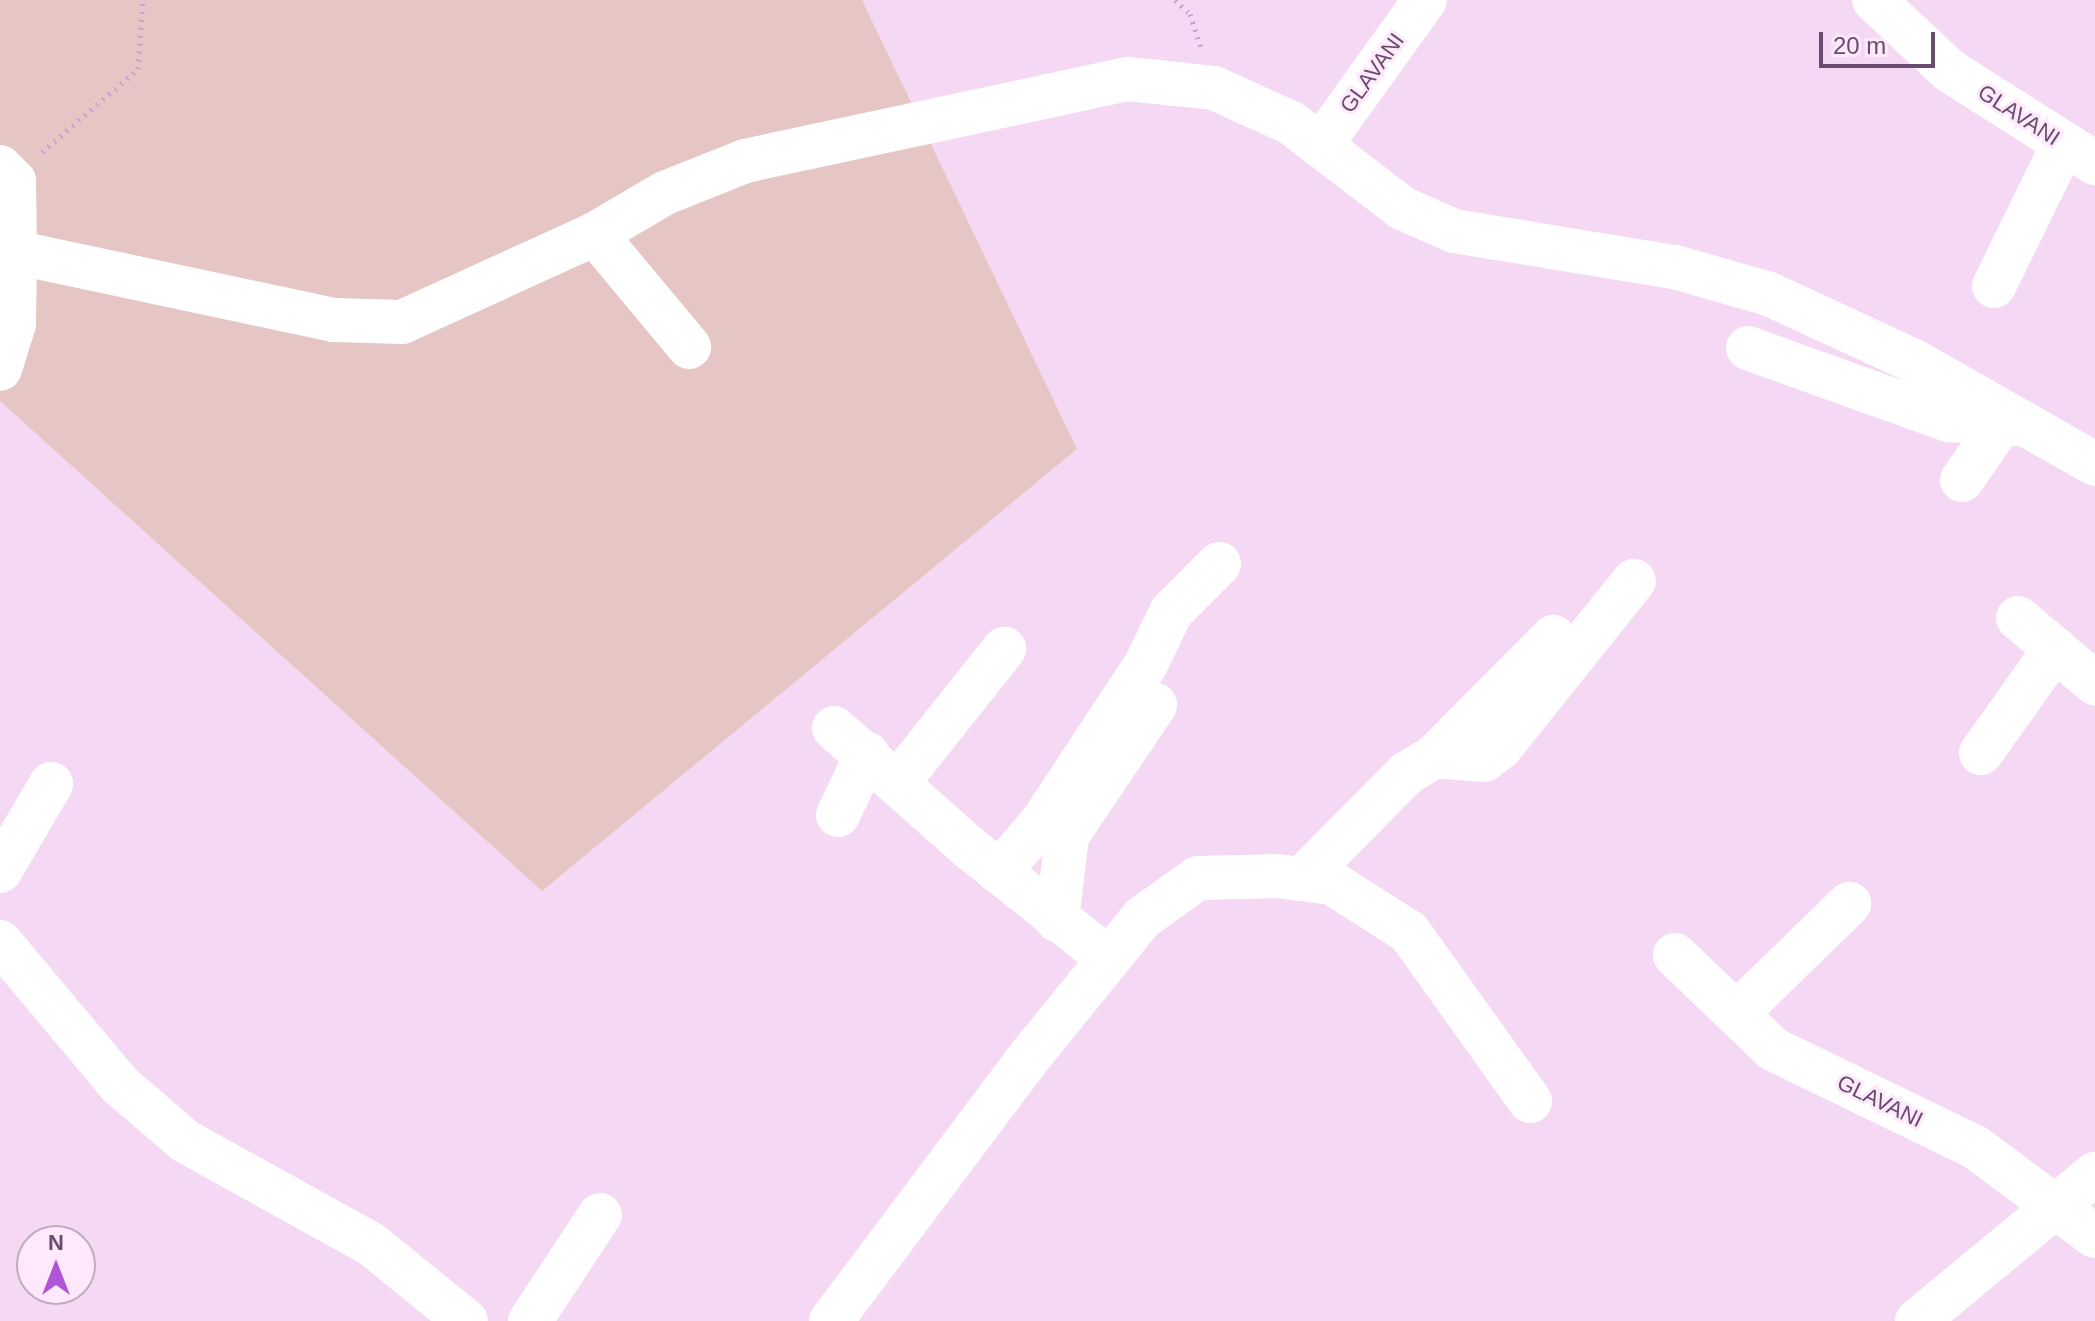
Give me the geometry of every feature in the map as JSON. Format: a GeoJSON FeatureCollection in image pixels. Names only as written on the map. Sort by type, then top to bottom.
{"type":"FeatureCollection","features":[{"type":"Feature","properties":{"kind":"street","name":"GLAVANI"},"geometry":{"type":"LineString","coordinates":[[1320,146],[1425,0]]}},
{"type":"Feature","properties":{"kind":"street","name":"GLAVANI"},"geometry":{"type":"LineString","coordinates":[[1874,0],[1950,71],[2080,153]]}},
{"type":"Feature","properties":{"kind":"street"},"geometry":{"type":"LineString","coordinates":[[7,250],[334,320],[402,322],[595,234],[665,193],[745,161],[1128,79],[1214,88],[1291,123],[1402,208],[1454,231],[1675,267],[1769,294],[1912,360],[2012,423],[2095,464]]}},
{"type":"Feature","properties":{"kind":"street"},"geometry":{"type":"LineString","coordinates":[[1994,286],[2080,153]]}},
{"type":"Feature","properties":{"kind":"street"},"geometry":{"type":"LineString","coordinates":[[0,369],[14,324],[7,250],[7,174]]}},
{"type":"Feature","properties":{"kind":"street"},"geometry":{"type":"LineString","coordinates":[[595,234],[689,347]]}},
{"type":"Feature","properties":{"kind":"street"},"geometry":{"type":"LineString","coordinates":[[1748,348],[1948,420],[2012,423]]}},
{"type":"Feature","properties":{"kind":"street"},"geometry":{"type":"LineString","coordinates":[[1962,480],[2012,423]]}},
{"type":"Feature","properties":{"kind":"street"},"geometry":{"type":"LineString","coordinates":[[999,872],[1051,809],[1146,664],[1171,612],[1219,564]]}},
{"type":"Feature","properties":{"kind":"street"},"geometry":{"type":"LineString","coordinates":[[1435,756],[1484,760],[1500,748],[1634,581]]}},
{"type":"Feature","properties":{"kind":"street"},"geometry":{"type":"LineString","coordinates":[[2018,618],[2095,683]]}},
{"type":"Feature","properties":{"kind":"street"},"geometry":{"type":"LineString","coordinates":[[1302,879],[1407,773],[1435,756],[1553,637]]}},
{"type":"Feature","properties":{"kind":"street"},"geometry":{"type":"LineString","coordinates":[[838,815],[867,754],[1004,649]]}},
{"type":"Feature","properties":{"kind":"street"},"geometry":{"type":"LineString","coordinates":[[1981,753],[2055,649]]}},
{"type":"Feature","properties":{"kind":"street"},"geometry":{"type":"LineString","coordinates":[[1057,920],[1067,836],[1155,705]]}},
{"type":"Feature","properties":{"kind":"street"},"geometry":{"type":"LineString","coordinates":[[867,754],[999,872],[1109,959]]}},
{"type":"Feature","properties":{"kind":"street"},"geometry":{"type":"LineString","coordinates":[[0,871],[51,784]]}},
{"type":"Feature","properties":{"kind":"street"},"geometry":{"type":"LineString","coordinates":[[831,1321],[1142,918],[1198,878],[1302,879],[1332,883],[1409,932],[1530,1101]]}},
{"type":"Feature","properties":{"kind":"street"},"geometry":{"type":"LineString","coordinates":[[1736,1014],[1849,904]]}},
{"type":"Feature","properties":{"kind":"street"},"geometry":{"type":"LineString","coordinates":[[0,942],[120,1085],[185,1141],[371,1244],[466,1321]]}},
{"type":"Feature","properties":{"kind":"street","name":"GLAVANI"},"geometry":{"type":"LineString","coordinates":[[1675,955],[1773,1049],[1975,1147],[2095,1236]]}},
{"type":"Feature","properties":{"kind":"street"},"geometry":{"type":"LineString","coordinates":[[1917,1321],[2095,1174]]}},
{"type":"Feature","properties":{"kind":"street"},"geometry":{"type":"LineString","coordinates":[[530,1321],[600,1215]]}},
{"type":"Feature","properties":{"kind":"path"},"geometry":{"type":"LineString","coordinates":[[7,174],[138,69],[143,0]]}},
{"type":"Feature","properties":{"kind":"shaded area"},"geometry":{"type":"Polygon","coordinates":[[[0,0],[862,0],[1077,449],[542,891],[0,401],[0,0]]]}},
{"type":"Feature","properties":{"kind":"shaded area"},"geometry":{"type":"Polygon","coordinates":[[[862,0],[2095,0],[2095,1321],[0,1321],[0,401],[542,891],[1077,449],[862,0]]]}}]}
